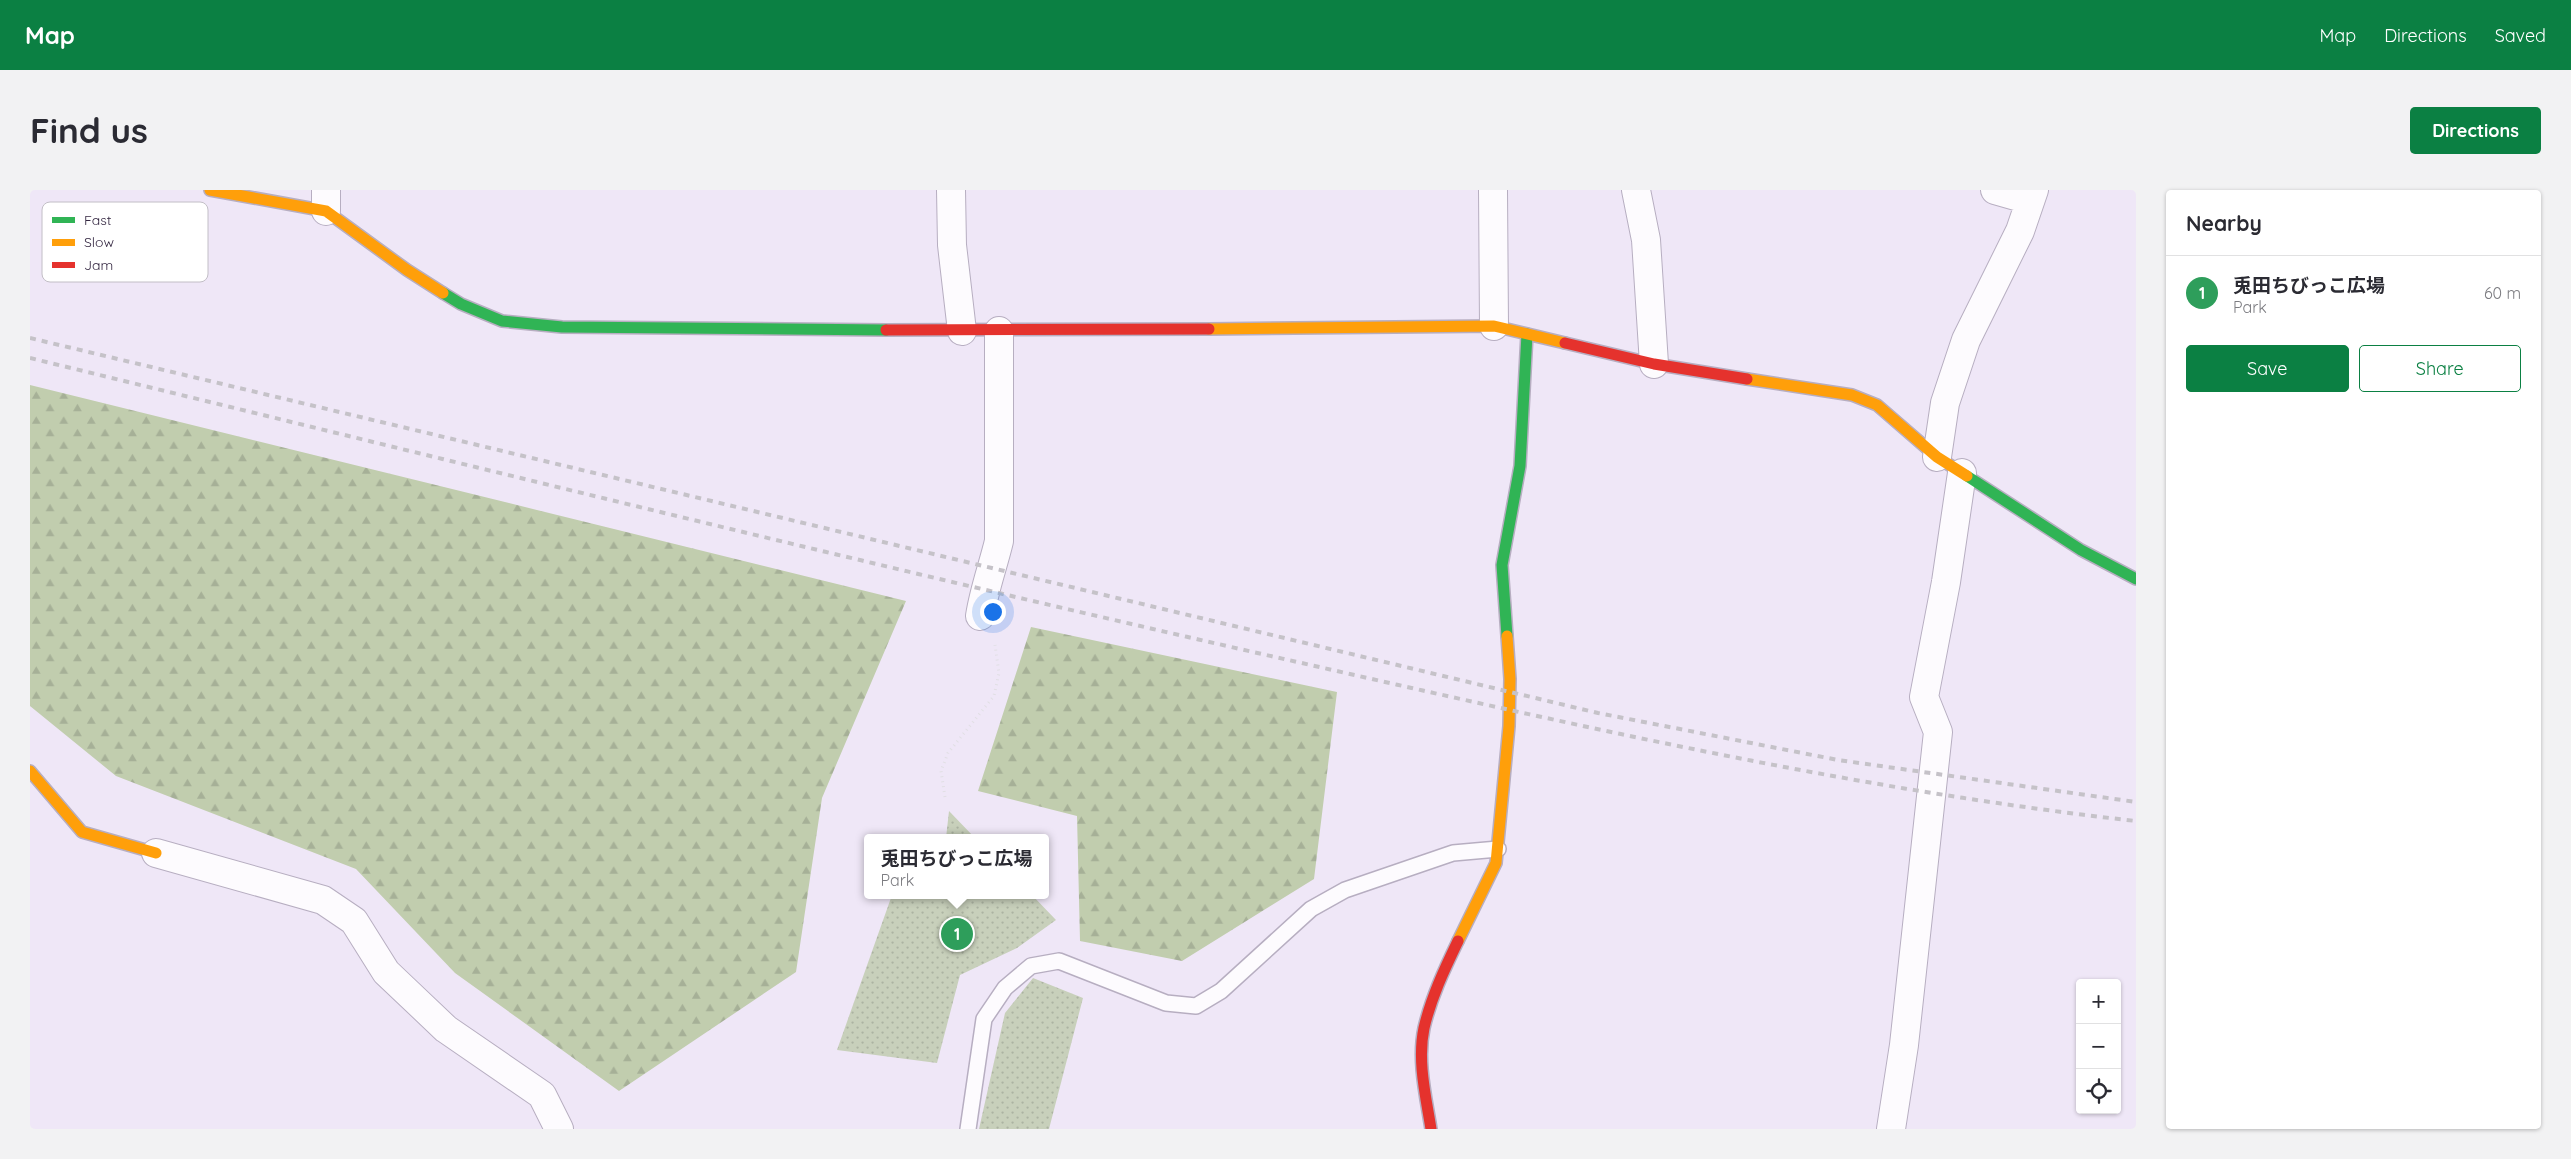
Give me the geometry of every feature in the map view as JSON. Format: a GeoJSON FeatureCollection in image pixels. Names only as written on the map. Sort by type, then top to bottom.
{"type":"FeatureCollection","features":[{"type":"Feature","properties":{"kind":"street"},"geometry":{"type":"LineString","coordinates":[[210,190],[326,200],[407,270],[453,300],[502,321],[562,327],[962,331],[1494,326],[1654,364],[1852,395],[1877,405],[1938,457],[1962,473],[2081,550],[2136,579]]}},
{"type":"Feature","properties":{"kind":"street"},"geometry":{"type":"LineString","coordinates":[[952,190],[952,246],[962,331]]}},
{"type":"Feature","properties":{"kind":"street"},"geometry":{"type":"LineString","coordinates":[[1493,190],[1494,326]]}},
{"type":"Feature","properties":{"kind":"street"},"geometry":{"type":"LineString","coordinates":[[1636,190],[1646,240],[1654,364]]}},
{"type":"Feature","properties":{"kind":"street"},"geometry":{"type":"LineString","coordinates":[[1938,457],[1945,403],[1966,340],[2020,231],[2032,195],[1995,190]]}},
{"type":"Feature","properties":{"kind":"street"},"geometry":{"type":"LineString","coordinates":[[980,616],[984,591],[993,570],[999,541],[999,331]]}},
{"type":"Feature","properties":{"kind":"street"},"geometry":{"type":"LineString","coordinates":[[1431,1129],[1423,1080],[1424,1030],[1438,983],[1496,863],[1498,849],[1509,726],[1510,679],[1502,565],[1520,466],[1527,334]]}},
{"type":"Feature","properties":{"kind":"street"},"geometry":{"type":"LineString","coordinates":[[1892,1129],[1904,1045],[1938,732],[1924,697],[1946,582],[1962,473]]}},
{"type":"Feature","properties":{"kind":"street"},"geometry":{"type":"LineString","coordinates":[[30,771],[82,832],[324,900],[354,921],[386,972],[446,1029],[542,1095],[559,1129]]}},
{"type":"Feature","properties":{"kind":"lane"},"geometry":{"type":"LineString","coordinates":[[968,1129],[984,1020],[1005,988],[1031,966],[1059,962],[1166,1003],[1196,1006],[1221,991],[1311,909],[1344,890],[1453,854],[1498,849]]}},
{"type":"Feature","properties":{"kind":"path"},"geometry":{"type":"LineString","coordinates":[[944,797],[941,771],[948,753],[994,696],[999,673],[998,649],[980,616]]}},
{"type":"Feature","properties":{"kind":"green space"},"geometry":{"type":"Polygon","coordinates":[[[30,385],[906,601],[822,798],[796,972],[619,1091],[455,973],[356,869],[116,776],[30,706],[30,385]]]}},
{"type":"Feature","properties":{"kind":"green space"},"geometry":{"type":"Polygon","coordinates":[[[1031,627],[1337,692],[1314,879],[1182,961],[1080,941],[1077,816],[978,791],[1031,627]]]}},
{"type":"Feature","properties":{"kind":"green space"},"geometry":{"type":"Polygon","coordinates":[[[949,811],[971,834],[946,834],[949,811]]]}},
{"type":"Feature","properties":{"kind":"green space"},"geometry":{"type":"Polygon","coordinates":[[[891,899],[1036,899],[1056,920],[1017,948],[960,975],[937,1063],[837,1050],[891,899]]]}},
{"type":"Feature","properties":{"kind":"green space"},"geometry":{"type":"Polygon","coordinates":[[[1033,978],[1083,998],[1049,1129],[979,1129],[1005,1013],[1033,978]]]}},
{"type":"Feature","properties":{"kind":"railway"},"geometry":{"type":"LineString","coordinates":[[30,338],[1598,713],[1838,760],[2136,802]]}},
{"type":"Feature","properties":{"kind":"railway"},"geometry":{"type":"LineString","coordinates":[[30,358],[970,586],[1496,707],[1814,773],[2028,807],[2136,821]]}},
{"type":"Feature","properties":{"kind":"traffic: fast"},"geometry":{"type":"LineString","coordinates":[[443,293],[461,304],[502,321],[562,327],[886,330]]}},
{"type":"Feature","properties":{"kind":"traffic: fast"},"geometry":{"type":"LineString","coordinates":[[1507,636],[1502,565],[1520,466],[1527,334]]}},
{"type":"Feature","properties":{"kind":"traffic: fast"},"geometry":{"type":"LineString","coordinates":[[1967,476],[2081,550],[2136,579]]}},
{"type":"Feature","properties":{"kind":"traffic: slow"},"geometry":{"type":"LineString","coordinates":[[210,190],[326,211],[407,270],[443,293]]}},
{"type":"Feature","properties":{"kind":"traffic: slow"},"geometry":{"type":"LineString","coordinates":[[1209,329],[1494,326],[1565,343]]}},
{"type":"Feature","properties":{"kind":"traffic: slow"},"geometry":{"type":"LineString","coordinates":[[1747,379],[1852,395],[1877,405],[1937,457],[1967,476]]}},
{"type":"Feature","properties":{"kind":"traffic: slow"},"geometry":{"type":"LineString","coordinates":[[1458,941],[1496,863],[1509,726],[1510,679],[1507,636]]}},
{"type":"Feature","properties":{"kind":"traffic: slow"},"geometry":{"type":"LineString","coordinates":[[30,771],[82,832],[156,853]]}},
{"type":"Feature","properties":{"kind":"traffic: jam"},"geometry":{"type":"LineString","coordinates":[[886,330],[1209,329]]}},
{"type":"Feature","properties":{"kind":"traffic: jam"},"geometry":{"type":"LineString","coordinates":[[1565,343],[1654,364],[1747,379]]}},
{"type":"Feature","properties":{"kind":"traffic: jam"},"geometry":{"type":"LineString","coordinates":[[1431,1129],[1423,1079],[1422,1041],[1434,995],[1458,941]]}},
{"type":"Feature","properties":{"kind":"place","name":"兎田ちびっこ広場"},"geometry":{"type":"Point","coordinates":[957,934]}}]}
